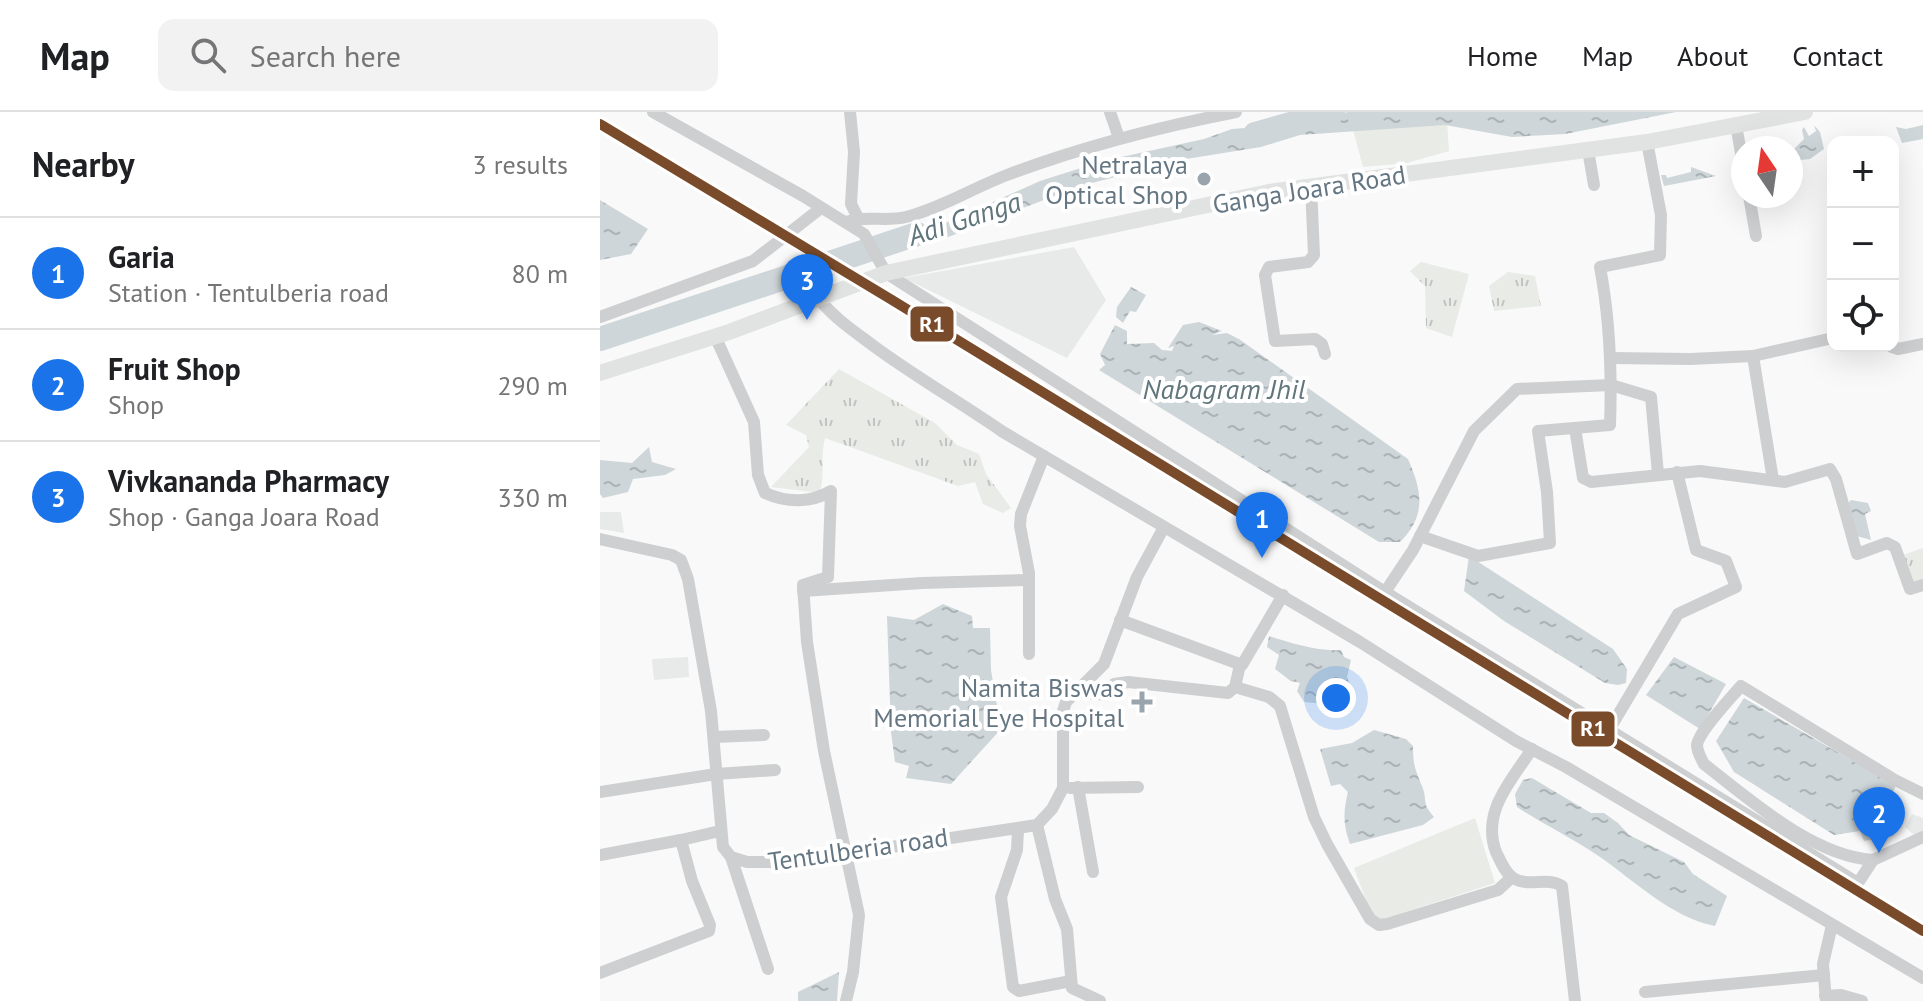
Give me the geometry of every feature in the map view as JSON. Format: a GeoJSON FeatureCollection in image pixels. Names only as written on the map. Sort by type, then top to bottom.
{"type":"FeatureCollection","features":[{"type":"Feature","properties":{"kind":"main road","name":"Ganga Joara Road"},"geometry":{"type":"LineString","coordinates":[[600,373],[715,336],[886,273],[1255,195],[1647,142],[1805,112]]}},
{"type":"Feature","properties":{"kind":"street"},"geometry":{"type":"LineString","coordinates":[[653,112],[821,208],[852,220],[904,217],[1005,176],[1119,138],[1236,112]]}},
{"type":"Feature","properties":{"kind":"street"},"geometry":{"type":"LineString","coordinates":[[850,112],[854,152],[852,220],[864,234],[886,273],[1385,592],[1858,883],[1873,860]]}},
{"type":"Feature","properties":{"kind":"street"},"geometry":{"type":"LineString","coordinates":[[1110,112],[1119,138]]}},
{"type":"Feature","properties":{"kind":"street"},"geometry":{"type":"LineString","coordinates":[[1736,125],[1738,136]]}},
{"type":"Feature","properties":{"kind":"street"},"geometry":{"type":"LineString","coordinates":[[1420,536],[1478,556],[1550,543],[1547,492],[1538,431],[1610,425],[1609,316],[1600,267],[1660,255],[1661,215],[1647,142]]}},
{"type":"Feature","properties":{"kind":"street"},"geometry":{"type":"LineString","coordinates":[[1588,150],[1594,185]]}},
{"type":"Feature","properties":{"kind":"street"},"geometry":{"type":"LineString","coordinates":[[1311,186],[1314,255],[1308,262],[1269,267],[1265,275],[1275,341],[1315,339],[1322,344],[1325,354]]}},
{"type":"Feature","properties":{"kind":"street"},"geometry":{"type":"LineString","coordinates":[[600,317],[753,261],[821,208]]}},
{"type":"Feature","properties":{"kind":"street"},"geometry":{"type":"LineString","coordinates":[[1751,208],[1756,236]]}},
{"type":"Feature","properties":{"kind":"street"},"geometry":{"type":"LineString","coordinates":[[819,299],[835,318],[914,375],[1044,456],[1283,595],[1532,749],[1923,978]]}},
{"type":"Feature","properties":{"kind":"street"},"geometry":{"type":"LineString","coordinates":[[715,336],[754,422],[758,475],[765,493],[777,498],[811,500],[831,491],[828,577],[803,585],[803,591],[817,704],[859,915],[846,1001]]}},
{"type":"Feature","properties":{"kind":"street"},"geometry":{"type":"LineString","coordinates":[[1610,358],[1753,356],[1827,339]]}},
{"type":"Feature","properties":{"kind":"street"},"geometry":{"type":"LineString","coordinates":[[1899,349],[1923,344]]}},
{"type":"Feature","properties":{"kind":"street"},"geometry":{"type":"LineString","coordinates":[[1753,356],[1773,480]]}},
{"type":"Feature","properties":{"kind":"street"},"geometry":{"type":"LineString","coordinates":[[1385,592],[1420,536],[1474,431],[1517,389],[1611,385],[1651,397],[1658,474]]}},
{"type":"Feature","properties":{"kind":"street"},"geometry":{"type":"LineString","coordinates":[[1575,428],[1583,478],[1591,482],[1700,471],[1785,482],[1830,469],[1836,479],[1857,554],[1887,543],[1895,547],[1910,589],[1923,585]]}},
{"type":"Feature","properties":{"kind":"street"},"geometry":{"type":"LineString","coordinates":[[1029,654],[1029,580],[1020,526],[1021,514],[1044,456]]}},
{"type":"Feature","properties":{"kind":"street"},"geometry":{"type":"LineString","coordinates":[[1609,730],[1678,614],[1736,587],[1726,561],[1696,550],[1677,472]]}},
{"type":"Feature","properties":{"kind":"street"},"geometry":{"type":"LineString","coordinates":[[1100,1001],[1072,988],[1067,929],[1055,899],[1037,825],[1052,809],[1063,788],[1063,711],[1066,702],[1104,664],[1137,577],[1164,527]]}},
{"type":"Feature","properties":{"kind":"street","name":"Tentulberia road"},"geometry":{"type":"LineString","coordinates":[[600,539],[614,545],[672,555],[681,560],[696,621],[714,737],[720,831],[723,847],[731,857],[747,862],[770,863],[846,855],[1037,825]]}},
{"type":"Feature","properties":{"kind":"street"},"geometry":{"type":"LineString","coordinates":[[803,591],[1029,580]]}},
{"type":"Feature","properties":{"kind":"street"},"geometry":{"type":"LineString","coordinates":[[1120,620],[1240,665],[1245,663],[1283,595]]}},
{"type":"Feature","properties":{"kind":"street"},"geometry":{"type":"LineString","coordinates":[[1076,692],[1103,697],[1108,695],[1114,684],[1128,682],[1223,694],[1233,691],[1240,665]]}},
{"type":"Feature","properties":{"kind":"street"},"geometry":{"type":"LineString","coordinates":[[1923,794],[1741,686],[1697,742],[1704,764],[1795,831],[1854,858],[1873,860],[1923,837]]}},
{"type":"Feature","properties":{"kind":"street"},"geometry":{"type":"LineString","coordinates":[[1235,687],[1269,697],[1280,706],[1314,817],[1370,919],[1379,925],[1387,924],[1498,890],[1512,877]]}},
{"type":"Feature","properties":{"kind":"street"},"geometry":{"type":"LineString","coordinates":[[714,737],[764,735]]}},
{"type":"Feature","properties":{"kind":"street"},"geometry":{"type":"LineString","coordinates":[[1532,749],[1495,806],[1491,838],[1500,861],[1512,877],[1525,883],[1549,881],[1562,886],[1575,1001]]}},
{"type":"Feature","properties":{"kind":"street"},"geometry":{"type":"LineString","coordinates":[[600,792],[716,774],[775,770]]}},
{"type":"Feature","properties":{"kind":"street"},"geometry":{"type":"LineString","coordinates":[[1078,787],[1093,872]]}},
{"type":"Feature","properties":{"kind":"street"},"geometry":{"type":"LineString","coordinates":[[1063,788],[1138,787]]}},
{"type":"Feature","properties":{"kind":"street"},"geometry":{"type":"LineString","coordinates":[[1018,829],[1017,850],[1001,897],[1013,987],[1019,991],[1071,981]]}},
{"type":"Feature","properties":{"kind":"street"},"geometry":{"type":"LineString","coordinates":[[600,855],[720,831]]}},
{"type":"Feature","properties":{"kind":"street"},"geometry":{"type":"LineString","coordinates":[[600,973],[709,931],[710,925],[692,881],[681,840]]}},
{"type":"Feature","properties":{"kind":"street"},"geometry":{"type":"LineString","coordinates":[[731,857],[768,969]]}},
{"type":"Feature","properties":{"kind":"street"},"geometry":{"type":"LineString","coordinates":[[1832,925],[1823,964],[1826,999],[1841,995],[1862,1001]]}},
{"type":"Feature","properties":{"kind":"street"},"geometry":{"type":"LineString","coordinates":[[1645,992],[1824,975]]}},
{"type":"Feature","properties":{"kind":"shaded area"},"geometry":{"type":"Polygon","coordinates":[[[1074,247],[1106,300],[1067,358],[904,278],[1074,247]]]}},
{"type":"Feature","properties":{"kind":"shaded area"},"geometry":{"type":"Polygon","coordinates":[[[600,512],[621,512],[624,533],[600,529],[600,512]]]}},
{"type":"Feature","properties":{"kind":"shaded area"},"geometry":{"type":"Polygon","coordinates":[[[688,657],[689,677],[654,680],[652,659],[688,657]]]}},
{"type":"Feature","properties":{"kind":"shaded area"},"geometry":{"type":"Polygon","coordinates":[[[1912,814],[1923,818],[1923,832],[1915,836],[1905,827],[1912,814]]]}},
{"type":"Feature","properties":{"kind":"green space"},"geometry":{"type":"Polygon","coordinates":[[[1447,122],[1449,151],[1407,163],[1363,167],[1353,130],[1447,122]]]}},
{"type":"Feature","properties":{"kind":"green space"},"geometry":{"type":"Polygon","coordinates":[[[1421,262],[1469,274],[1452,337],[1426,328],[1425,286],[1410,271],[1421,262]]]}},
{"type":"Feature","properties":{"kind":"green space"},"geometry":{"type":"Polygon","coordinates":[[[1508,272],[1535,276],[1541,306],[1494,311],[1489,286],[1508,272]]]}},
{"type":"Feature","properties":{"kind":"green space"},"geometry":{"type":"Polygon","coordinates":[[[839,369],[935,423],[957,445],[979,454],[986,474],[1011,508],[1003,513],[983,504],[975,482],[958,486],[825,438],[820,493],[771,487],[809,447],[806,435],[786,425],[839,369]]]}},
{"type":"Feature","properties":{"kind":"green space"},"geometry":{"type":"Polygon","coordinates":[[[1923,548],[1923,583],[1911,587],[1902,585],[1897,557],[1923,548]]]}},
{"type":"Feature","properties":{"kind":"green space"},"geometry":{"type":"Polygon","coordinates":[[[1475,818],[1495,883],[1374,922],[1354,868],[1475,818]]]}},
{"type":"Feature","properties":{"kind":"water"},"geometry":{"type":"Polygon","coordinates":[[[1348,112],[1676,112],[1565,134],[1512,137],[1445,125],[1300,135],[1261,147],[1186,159],[1080,186],[943,239],[898,251],[879,238],[886,234],[941,225],[1040,181],[1103,161],[1204,139],[1232,129],[1301,124],[1348,112]]]}},
{"type":"Feature","properties":{"kind":"water"},"geometry":{"type":"Polygon","coordinates":[[[1814,125],[1820,132],[1824,149],[1810,159],[1803,160],[1802,130],[1804,127],[1809,136],[1816,131],[1814,125]]]}},
{"type":"Feature","properties":{"kind":"water"},"geometry":{"type":"Polygon","coordinates":[[[1923,125],[1923,139],[1902,143],[1896,127],[1906,129],[1923,125]]]}},
{"type":"Feature","properties":{"kind":"water"},"geometry":{"type":"Polygon","coordinates":[[[1691,167],[1716,176],[1664,186],[1661,175],[1667,178],[1691,172],[1691,167]]]}},
{"type":"Feature","properties":{"kind":"water"},"geometry":{"type":"Polygon","coordinates":[[[600,200],[648,229],[631,254],[600,260],[600,200]]]}},
{"type":"Feature","properties":{"kind":"water"},"geometry":{"type":"Polygon","coordinates":[[[1131,287],[1146,295],[1136,312],[1130,311],[1123,323],[1116,317],[1117,307],[1131,287]]]}},
{"type":"Feature","properties":{"kind":"water","name":"Nabagram Jhil"},"geometry":{"type":"Polygon","coordinates":[[[1199,322],[1222,331],[1212,335],[1227,333],[1239,339],[1408,459],[1419,492],[1419,502],[1415,522],[1400,542],[1379,542],[1099,370],[1105,365],[1100,354],[1115,325],[1127,331],[1127,344],[1154,343],[1162,350],[1172,351],[1174,346],[1168,348],[1183,325],[1199,322]]]}},
{"type":"Feature","properties":{"kind":"water"},"geometry":{"type":"Polygon","coordinates":[[[649,447],[652,462],[676,469],[665,475],[633,479],[628,492],[603,498],[600,494],[600,460],[632,463],[649,447]]]}},
{"type":"Feature","properties":{"kind":"water"},"geometry":{"type":"Polygon","coordinates":[[[1851,500],[1868,503],[1871,511],[1865,514],[1871,540],[1853,535],[1846,505],[1851,500]]]}},
{"type":"Feature","properties":{"kind":"water"},"geometry":{"type":"Polygon","coordinates":[[[1469,556],[1613,649],[1627,669],[1626,683],[1605,683],[1504,621],[1464,591],[1469,556]]]}},
{"type":"Feature","properties":{"kind":"water"},"geometry":{"type":"Polygon","coordinates":[[[943,604],[972,616],[973,628],[990,628],[991,670],[1001,729],[951,784],[906,778],[909,766],[895,762],[891,732],[887,616],[914,620],[943,604]]]}},
{"type":"Feature","properties":{"kind":"water"},"geometry":{"type":"Polygon","coordinates":[[[1269,636],[1315,648],[1341,650],[1344,657],[1351,660],[1347,677],[1354,694],[1351,702],[1335,705],[1304,702],[1297,691],[1300,683],[1291,681],[1275,669],[1279,655],[1267,647],[1269,636]]]}},
{"type":"Feature","properties":{"kind":"water"},"geometry":{"type":"Polygon","coordinates":[[[1674,657],[1726,684],[1700,729],[1646,695],[1674,657]]]}},
{"type":"Feature","properties":{"kind":"water"},"geometry":{"type":"Polygon","coordinates":[[[1744,698],[1896,786],[1876,823],[1884,837],[1864,841],[1860,831],[1834,835],[1734,772],[1716,741],[1744,698]]]}},
{"type":"Feature","properties":{"kind":"water"},"geometry":{"type":"Polygon","coordinates":[[[1374,730],[1406,739],[1413,746],[1413,758],[1426,805],[1434,817],[1423,825],[1350,844],[1344,818],[1348,792],[1340,784],[1331,786],[1320,749],[1352,743],[1374,730]]]}},
{"type":"Feature","properties":{"kind":"water"},"geometry":{"type":"Polygon","coordinates":[[[1532,778],[1591,813],[1604,813],[1629,835],[1684,862],[1693,874],[1727,896],[1715,926],[1683,915],[1668,906],[1597,855],[1517,807],[1515,794],[1523,780],[1532,778]]]}},
{"type":"Feature","properties":{"kind":"water"},"geometry":{"type":"Polygon","coordinates":[[[839,972],[837,1001],[798,1001],[798,992],[839,972]]]}},
{"type":"Feature","properties":{"kind":"waterway","name":"Adi Ganga"},"geometry":{"type":"LineString","coordinates":[[1255,134],[1333,112]]}},
{"type":"Feature","properties":{"kind":"waterway","name":"Adi Ganga"},"geometry":{"type":"LineString","coordinates":[[600,339],[917,234]]}},
{"type":"Feature","properties":{"kind":"transit line","name":"R1"},"geometry":{"type":"LineString","coordinates":[[600,124],[1923,931]]}},
{"type":"Feature","properties":{"kind":"place","name":"Netralaya Optical Shop"},"geometry":{"type":"Point","coordinates":[1204,179]}},
{"type":"Feature","properties":{"kind":"place","name":"Vivkananda Pharmacy"},"geometry":{"type":"Point","coordinates":[807,320]}},
{"type":"Feature","properties":{"kind":"place","name":"Garia"},"geometry":{"type":"Point","coordinates":[1262,558]}},
{"type":"Feature","properties":{"kind":"place","name":"Namita Biswas Memorial Eye Hospital"},"geometry":{"type":"Point","coordinates":[1142,702]}},
{"type":"Feature","properties":{"kind":"place","name":"Fruit Shop"},"geometry":{"type":"Point","coordinates":[1879,853]}}]}
